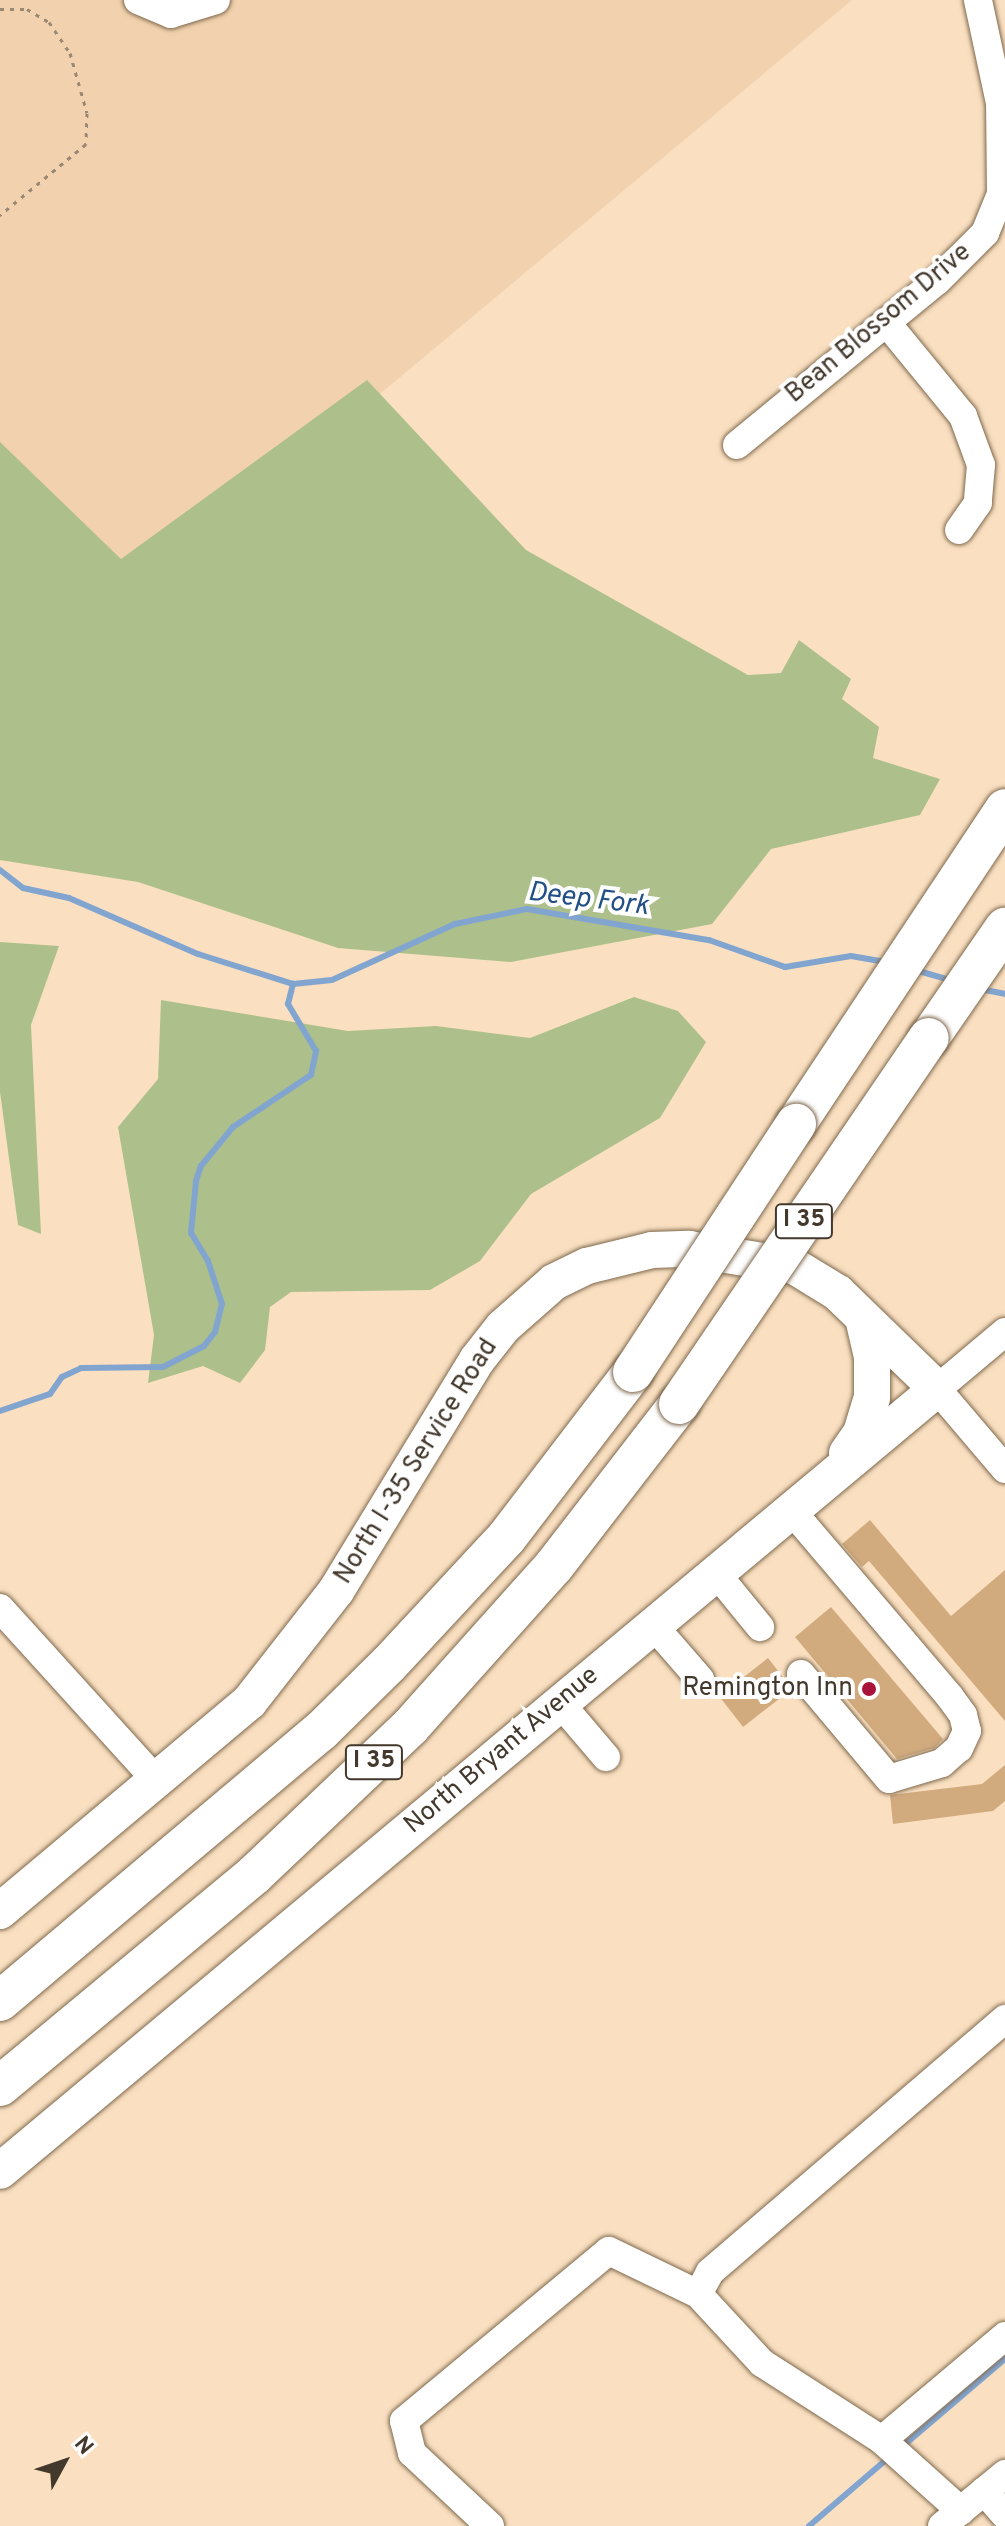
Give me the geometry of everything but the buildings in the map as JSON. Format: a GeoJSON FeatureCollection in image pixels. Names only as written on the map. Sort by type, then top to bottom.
{"type":"FeatureCollection","features":[{"type":"Feature","properties":{"kind":"highway","name":"I 35"},"geometry":{"type":"LineString","coordinates":[[0,2001],[268,1777],[389,1664],[507,1537],[633,1372],[1005,809]]}},
{"type":"Feature","properties":{"kind":"highway","name":"I 35"},"geometry":{"type":"LineString","coordinates":[[0,2086],[254,1875],[410,1727],[554,1566],[679,1404],[1005,928]]}},
{"type":"Feature","properties":{"kind":"highway"},"geometry":{"type":"LineString","coordinates":[[929,1038],[1005,947]]}},
{"type":"Feature","properties":{"kind":"main road","name":"North I-35 Service Road"},"geometry":{"type":"LineString","coordinates":[[0,1911],[250,1701],[296,1647],[336,1591],[477,1360],[503,1327],[554,1282],[617,1257],[689,1249],[794,1266],[838,1293],[864,1322],[937,1389]]}},
{"type":"Feature","properties":{"kind":"main road"},"geometry":{"type":"LineString","coordinates":[[818,1487],[853,1446],[868,1415],[873,1376],[864,1322]]}},
{"type":"Feature","properties":{"kind":"main road","name":"North Bryant Avenue"},"geometry":{"type":"LineString","coordinates":[[0,2171],[937,1389]]}},
{"type":"Feature","properties":{"kind":"street"},"geometry":{"type":"LineString","coordinates":[[141,1],[171,14],[216,0]]}},
{"type":"Feature","properties":{"kind":"street","name":"Bean Blossom Drive"},"geometry":{"type":"LineString","coordinates":[[737,445],[886,322],[985,233],[1001,194],[1000,103],[978,0]]}},
{"type":"Feature","properties":{"kind":"street"},"geometry":{"type":"LineString","coordinates":[[886,322],[963,416],[981,465],[978,503],[959,530]]}},
{"type":"Feature","properties":{"kind":"street","name":"North Bryant Avenue"},"geometry":{"type":"LineString","coordinates":[[937,1389],[1005,1332]]}},
{"type":"Feature","properties":{"kind":"street"},"geometry":{"type":"LineString","coordinates":[[937,1389],[1005,1469]]}},
{"type":"Feature","properties":{"kind":"street"},"geometry":{"type":"LineString","coordinates":[[791,1510],[950,1697],[963,1715],[967,1731],[959,1748],[942,1763],[889,1779],[801,1674]]}},
{"type":"Feature","properties":{"kind":"street"},"geometry":{"type":"LineString","coordinates":[[716,1573],[760,1627]]}},
{"type":"Feature","properties":{"kind":"street"},"geometry":{"type":"LineString","coordinates":[[0,1608],[157,1781]]}},
{"type":"Feature","properties":{"kind":"street"},"geometry":{"type":"LineString","coordinates":[[653,1625],[700,1679]]}},
{"type":"Feature","properties":{"kind":"street"},"geometry":{"type":"LineString","coordinates":[[560,1703],[606,1757]]}},
{"type":"Feature","properties":{"kind":"street"},"geometry":{"type":"LineString","coordinates":[[698,2294],[710,2272],[1005,2019]]}},
{"type":"Feature","properties":{"kind":"street"},"geometry":{"type":"LineString","coordinates":[[490,2526],[412,2453],[404,2421],[609,2251],[698,2294],[762,2363],[882,2440],[951,2518],[995,2482],[1005,2515]]}},
{"type":"Feature","properties":{"kind":"street"},"geometry":{"type":"LineString","coordinates":[[882,2440],[1005,2336]]}},
{"type":"Feature","properties":{"kind":"path"},"geometry":{"type":"LineString","coordinates":[[0,9],[27,9],[49,22],[70,53],[87,113],[86,144],[0,215]]}},
{"type":"Feature","properties":{"kind":"shaded area"},"geometry":{"type":"Polygon","coordinates":[[[0,0],[852,0],[0,711],[0,0]]]}},
{"type":"Feature","properties":{"kind":"green space"},"geometry":{"type":"Polygon","coordinates":[[[367,380],[526,550],[748,675],[781,673],[799,640],[851,679],[842,699],[879,727],[873,758],[940,779],[920,815],[771,849],[712,924],[511,962],[338,948],[138,882],[0,860],[0,442],[121,559],[367,380]]]}},
{"type":"Feature","properties":{"kind":"green space"},"geometry":{"type":"Polygon","coordinates":[[[0,942],[59,946],[31,1025],[41,1234],[18,1225],[0,1092],[0,942]]]}},
{"type":"Feature","properties":{"kind":"green space"},"geometry":{"type":"Polygon","coordinates":[[[634,997],[678,1011],[706,1042],[660,1118],[531,1194],[480,1261],[430,1290],[291,1292],[270,1307],[265,1350],[240,1383],[203,1366],[148,1383],[154,1335],[118,1127],[158,1079],[161,1000],[348,1031],[436,1026],[530,1038],[634,997]]]}},
{"type":"Feature","properties":{"kind":"waterway","name":"Deep Fork"},"geometry":{"type":"LineString","coordinates":[[0,870],[23,888],[69,898],[198,954],[293,984],[332,980],[455,924],[527,909],[709,940],[785,967],[851,956],[885,962]]}},
{"type":"Feature","properties":{"kind":"waterway","name":"Deep Fork"},"geometry":{"type":"LineString","coordinates":[[915,970],[950,980]]}},
{"type":"Feature","properties":{"kind":"waterway"},"geometry":{"type":"LineString","coordinates":[[0,1411],[50,1394],[62,1377],[81,1368],[163,1367],[204,1346],[215,1332],[222,1304],[208,1261],[191,1233],[196,1181],[201,1166],[233,1127],[311,1075],[316,1051],[288,1004],[293,984]]}},
{"type":"Feature","properties":{"kind":"waterway","name":"Deep Fork"},"geometry":{"type":"LineString","coordinates":[[980,989],[1005,994]]}},
{"type":"Feature","properties":{"kind":"waterway"},"geometry":{"type":"LineString","coordinates":[[903,2446],[1005,2359]]}},
{"type":"Feature","properties":{"kind":"waterway"},"geometry":{"type":"LineString","coordinates":[[809,2526],[888,2458]]}},
{"type":"Feature","properties":{"kind":"place","name":"Remington Inn"},"geometry":{"type":"Point","coordinates":[869,1689]}}]}
